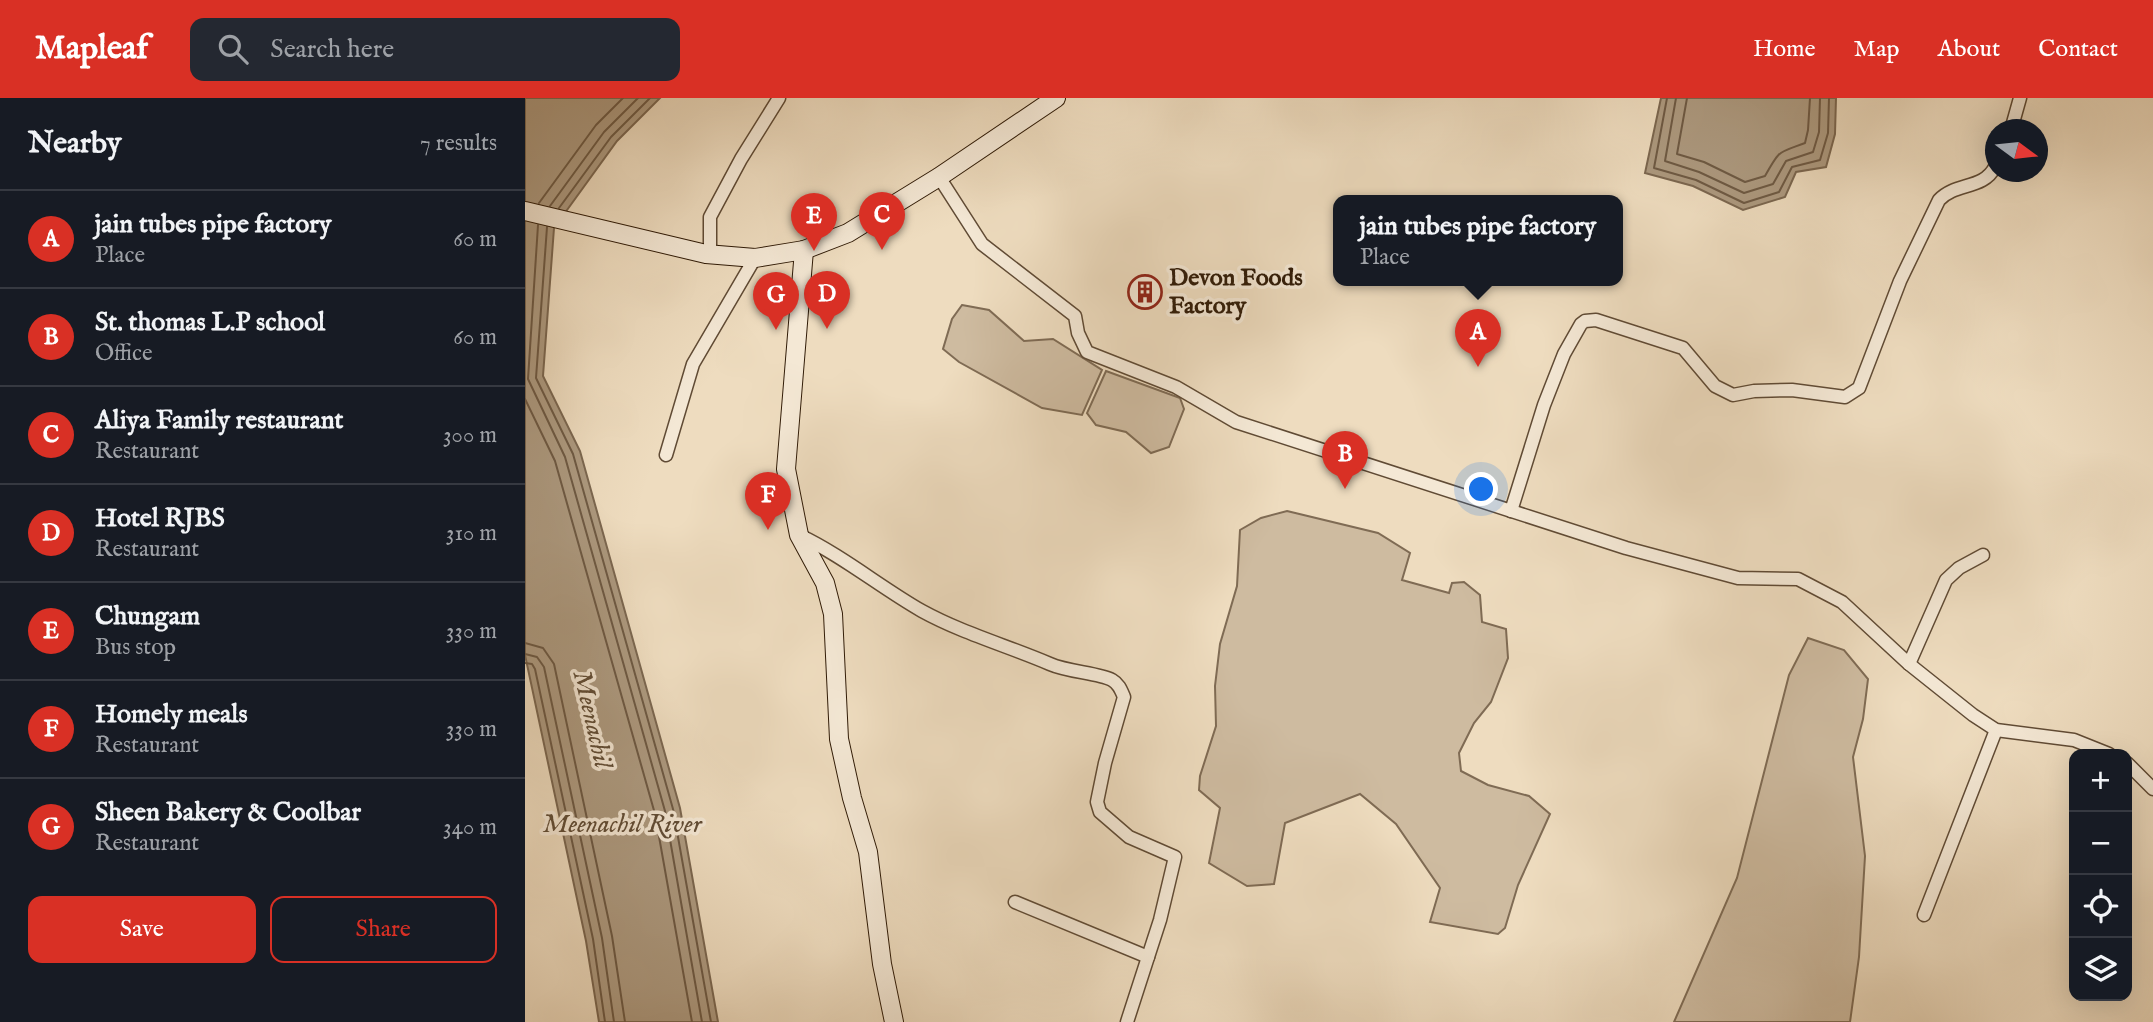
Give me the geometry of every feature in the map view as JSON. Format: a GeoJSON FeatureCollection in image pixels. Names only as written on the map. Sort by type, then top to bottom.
{"type":"FeatureCollection","features":[{"type":"Feature","properties":{"kind":"street"},"geometry":{"type":"LineString","coordinates":[[708,255],[710,217],[741,159],[779,98]]}},
{"type":"Feature","properties":{"kind":"street"},"geometry":{"type":"LineString","coordinates":[[525,211],[708,255],[755,258],[804,250],[848,233],[939,177],[1056,98]]}},
{"type":"Feature","properties":{"kind":"street"},"geometry":{"type":"LineString","coordinates":[[2014,119],[2020,98]]}},
{"type":"Feature","properties":{"kind":"street"},"geometry":{"type":"LineString","coordinates":[[939,177],[982,243],[1075,316],[1078,333],[1087,352],[1176,387],[1236,422],[1626,548],[1738,578],[1798,579],[1842,602],[1909,664],[1996,730],[2074,740],[2096,749]]}},
{"type":"Feature","properties":{"kind":"street"},"geometry":{"type":"LineString","coordinates":[[1511,511],[1553,379],[1575,334],[1585,321],[1596,320],[1683,348],[1715,386],[1733,395],[1754,391],[1791,390],[1845,397],[1859,388],[1900,281],[1939,200],[1947,192],[1985,179]]}},
{"type":"Feature","properties":{"kind":"street"},"geometry":{"type":"LineString","coordinates":[[804,250],[786,469],[799,535],[825,583],[833,614],[839,738],[852,798],[868,852],[882,964],[894,1022]]}},
{"type":"Feature","properties":{"kind":"street"},"geometry":{"type":"LineString","coordinates":[[666,454],[693,364],[755,258]]}},
{"type":"Feature","properties":{"kind":"street"},"geometry":{"type":"LineString","coordinates":[[799,535],[832,551],[867,577],[921,610],[955,626],[1064,670],[1109,678],[1118,685],[1124,697],[1105,763],[1097,802],[1100,812],[1129,837],[1175,858],[1160,920],[1126,1022]]}},
{"type":"Feature","properties":{"kind":"street"},"geometry":{"type":"LineString","coordinates":[[1909,664],[1946,580],[1959,568],[1983,555]]}},
{"type":"Feature","properties":{"kind":"street"},"geometry":{"type":"LineString","coordinates":[[1924,915],[1996,730]]}},
{"type":"Feature","properties":{"kind":"street"},"geometry":{"type":"LineString","coordinates":[[2132,768],[2153,789]]}},
{"type":"Feature","properties":{"kind":"street"},"geometry":{"type":"LineString","coordinates":[[1015,902],[1148,957]]}},
{"type":"Feature","properties":{"kind":"shaded area"},"geometry":{"type":"Polygon","coordinates":[[[962,305],[989,310],[1024,341],[1053,339],[1102,370],[1082,415],[1042,408],[959,362],[943,349],[952,319],[962,305]]]}},
{"type":"Feature","properties":{"kind":"shaded area"},"geometry":{"type":"Polygon","coordinates":[[[1106,371],[1180,398],[1184,409],[1169,447],[1151,453],[1126,432],[1096,425],[1087,413],[1106,371]]]}},
{"type":"Feature","properties":{"kind":"shaded area"},"geometry":{"type":"Polygon","coordinates":[[[1287,511],[1378,533],[1410,553],[1402,580],[1449,593],[1452,583],[1464,582],[1480,595],[1482,622],[1506,629],[1508,658],[1491,702],[1474,723],[1459,753],[1461,771],[1488,785],[1529,796],[1550,814],[1518,885],[1505,928],[1498,934],[1430,922],[1440,888],[1396,824],[1360,794],[1285,823],[1274,884],[1247,886],[1209,863],[1220,808],[1199,790],[1200,776],[1216,726],[1215,686],[1220,644],[1237,586],[1240,530],[1261,518],[1287,511]]]}},
{"type":"Feature","properties":{"kind":"shaded area"},"geometry":{"type":"Polygon","coordinates":[[[1808,638],[1844,650],[1868,679],[1863,719],[1853,757],[1865,856],[1859,957],[1850,1022],[1674,1022],[1737,878],[1789,675],[1808,638]]]}},
{"type":"Feature","properties":{"kind":"water","name":"Meenachil River"},"geometry":{"type":"Polygon","coordinates":[[[525,98],[660,98],[617,141],[554,228],[543,376],[580,451],[680,808],[718,1022],[599,1022],[586,941],[525,655],[525,98]]]}},
{"type":"Feature","properties":{"kind":"water"},"geometry":{"type":"Polygon","coordinates":[[[1661,98],[1836,98],[1835,134],[1826,167],[1796,172],[1785,197],[1743,210],[1693,186],[1645,173],[1661,98]]]}},
{"type":"Feature","properties":{"kind":"place","name":"Aliya Family restaurant"},"geometry":{"type":"Point","coordinates":[882,250]}},
{"type":"Feature","properties":{"kind":"place","name":"Chungam"},"geometry":{"type":"Point","coordinates":[814,251]}},
{"type":"Feature","properties":{"kind":"place","name":"Devon Foods Factory"},"geometry":{"type":"Point","coordinates":[1145,292]}},
{"type":"Feature","properties":{"kind":"place","name":"Hotel RJBS"},"geometry":{"type":"Point","coordinates":[827,329]}},
{"type":"Feature","properties":{"kind":"place","name":"Sheen Bakery & Coolbar"},"geometry":{"type":"Point","coordinates":[776,330]}},
{"type":"Feature","properties":{"kind":"place","name":"jain tubes pipe factory"},"geometry":{"type":"Point","coordinates":[1478,367]}},
{"type":"Feature","properties":{"kind":"place","name":"St. thomas L.P school"},"geometry":{"type":"Point","coordinates":[1345,489]}},
{"type":"Feature","properties":{"kind":"place","name":"Homely meals"},"geometry":{"type":"Point","coordinates":[768,530]}},
{"type":"Feature","properties":{"kind":"water label","name":"Meenachil"},"geometry":{"type":"Point","coordinates":[592,719]}}]}
